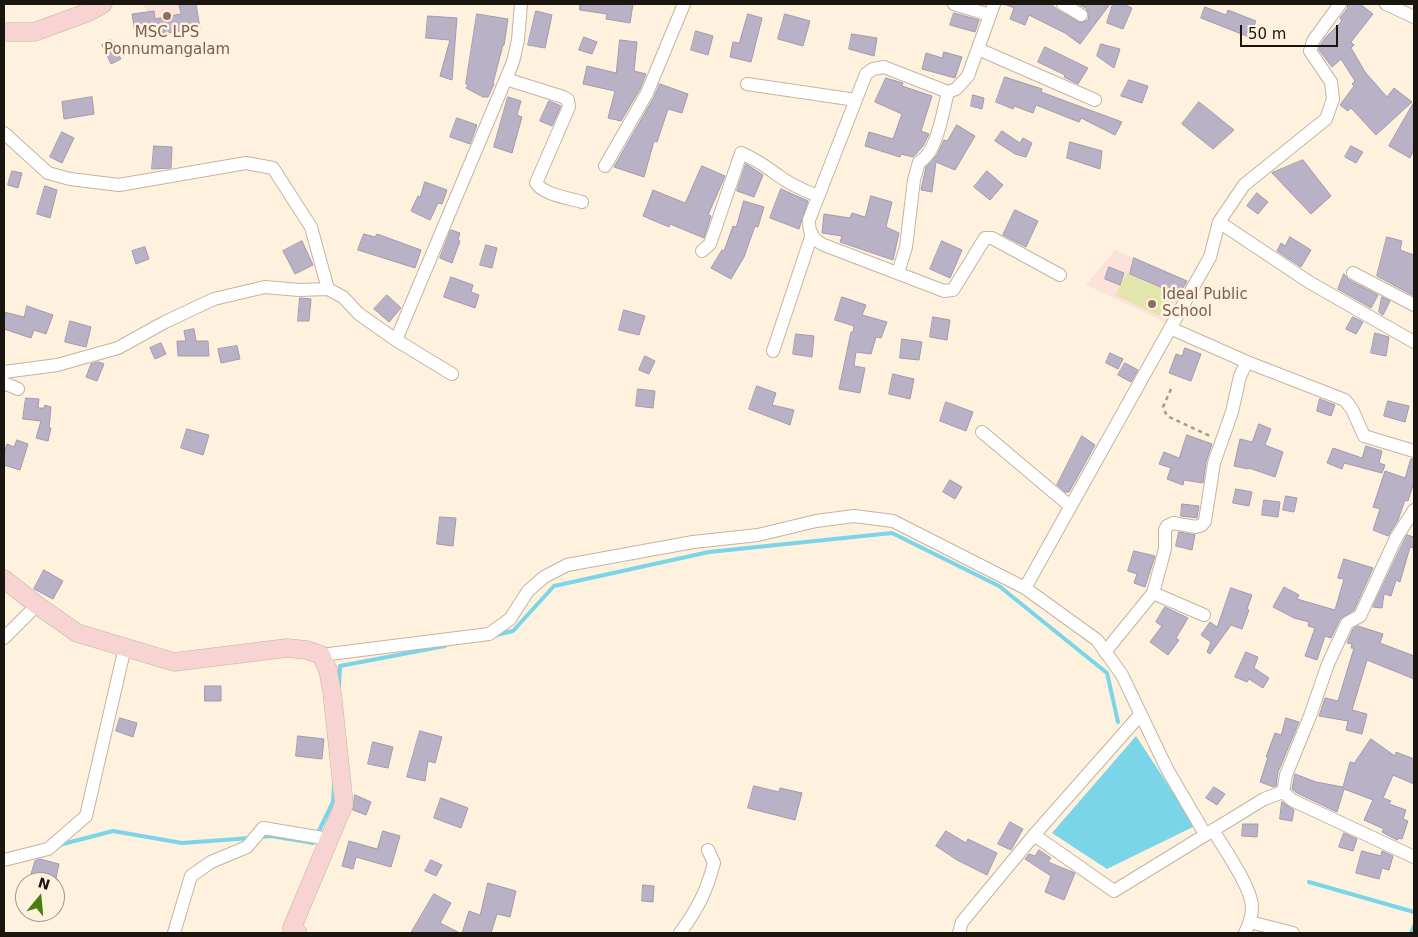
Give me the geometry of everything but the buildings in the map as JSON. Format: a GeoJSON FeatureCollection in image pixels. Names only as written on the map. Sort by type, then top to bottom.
{"type":"FeatureCollection","features":[{"type":"Feature","properties":{"kind":"street"},"geometry":{"type":"LineString","coordinates":[[4,32],[34,32],[89,12],[103,4]]}},
{"type":"Feature","properties":{"kind":"street"},"geometry":{"type":"LineString","coordinates":[[396,340],[513,62],[518,40],[521,4]]}},
{"type":"Feature","properties":{"kind":"street"},"geometry":{"type":"LineString","coordinates":[[605,166],[647,94],[684,4]]}},
{"type":"Feature","properties":{"kind":"street"},"geometry":{"type":"LineString","coordinates":[[954,4],[992,9],[968,76],[956,89],[948,92],[884,67],[873,69],[866,74],[809,220],[809,230],[816,241],[824,245],[944,291],[953,290],[985,238],[992,238],[1060,275]]}},
{"type":"Feature","properties":{"kind":"street"},"geometry":{"type":"LineString","coordinates":[[1063,4],[1080,15]]}},
{"type":"Feature","properties":{"kind":"street"},"geometry":{"type":"LineString","coordinates":[[1025,588],[1210,257],[1219,222],[1244,185],[1326,119],[1333,99],[1331,82],[1310,51],[1313,41],[1340,4]]}},
{"type":"Feature","properties":{"kind":"street"},"geometry":{"type":"LineString","coordinates":[[1386,4],[1414,17]]}},
{"type":"Feature","properties":{"kind":"street"},"geometry":{"type":"LineString","coordinates":[[978,49],[1095,100]]}},
{"type":"Feature","properties":{"kind":"street"},"geometry":{"type":"LineString","coordinates":[[506,79],[568,100],[570,106],[536,183],[549,192],[582,202]]}},
{"type":"Feature","properties":{"kind":"street"},"geometry":{"type":"LineString","coordinates":[[747,84],[856,100]]}},
{"type":"Feature","properties":{"kind":"street"},"geometry":{"type":"LineString","coordinates":[[898,273],[906,247],[914,180],[919,162],[924,160],[935,142],[948,92]]}},
{"type":"Feature","properties":{"kind":"street"},"geometry":{"type":"LineString","coordinates":[[4,133],[48,173],[109,184],[119,185],[246,163],[273,168],[311,227],[328,289]]}},
{"type":"Feature","properties":{"kind":"street"},"geometry":{"type":"LineString","coordinates":[[702,251],[710,244],[741,153],[758,160],[779,176],[801,189],[818,196]]}},
{"type":"Feature","properties":{"kind":"street"},"geometry":{"type":"LineString","coordinates":[[1219,222],[1309,282],[1414,342]]}},
{"type":"Feature","properties":{"kind":"street"},"geometry":{"type":"LineString","coordinates":[[773,350],[812,234]]}},
{"type":"Feature","properties":{"kind":"street"},"geometry":{"type":"LineString","coordinates":[[1353,273],[1414,305]]}},
{"type":"Feature","properties":{"kind":"street"},"geometry":{"type":"LineString","coordinates":[[4,372],[57,365],[118,348],[214,298],[265,287],[299,290],[328,289],[343,297],[359,314],[396,340],[452,374]]}},
{"type":"Feature","properties":{"kind":"street"},"geometry":{"type":"LineString","coordinates":[[1170,328],[1247,362],[1345,400],[1352,409],[1364,436],[1414,451]]}},
{"type":"Feature","properties":{"kind":"street"},"geometry":{"type":"LineString","coordinates":[[1105,652],[1153,593],[1165,549],[1165,530],[1167,526],[1173,523],[1196,527],[1202,525],[1205,521],[1214,463],[1220,441],[1232,412],[1240,376],[1247,362]]}},
{"type":"Feature","properties":{"kind":"street"},"geometry":{"type":"LineString","coordinates":[[4,383],[18,389]]}},
{"type":"Feature","properties":{"kind":"street"},"geometry":{"type":"LineString","coordinates":[[982,432],[1070,506]]}},
{"type":"Feature","properties":{"kind":"street"},"geometry":{"type":"LineString","coordinates":[[1283,792],[1286,775],[1310,716],[1328,664],[1347,623],[1360,616],[1396,538],[1414,510]]}},
{"type":"Feature","properties":{"kind":"street"},"geometry":{"type":"LineString","coordinates":[[4,579],[77,633],[174,662],[287,648],[307,650],[321,655],[489,634],[510,619],[528,591],[544,577],[567,565],[693,542],[758,535],[816,521],[854,516],[893,521],[1025,588],[1097,640],[1122,676],[1167,769],[1249,892],[1252,906],[1248,927],[1293,933]]}},
{"type":"Feature","properties":{"kind":"street"},"geometry":{"type":"LineString","coordinates":[[1153,593],[1204,616]]}},
{"type":"Feature","properties":{"kind":"street"},"geometry":{"type":"LineString","coordinates":[[4,638],[37,605]]}},
{"type":"Feature","properties":{"kind":"street"},"geometry":{"type":"LineString","coordinates":[[4,860],[48,849],[86,816],[125,647]]}},
{"type":"Feature","properties":{"kind":"street"},"geometry":{"type":"LineString","coordinates":[[293,932],[344,804],[332,692],[328,670],[321,655]]}},
{"type":"Feature","properties":{"kind":"street"},"geometry":{"type":"LineString","coordinates":[[958,933],[962,922],[1034,835],[1140,715]]}},
{"type":"Feature","properties":{"kind":"street"},"geometry":{"type":"LineString","coordinates":[[1034,835],[1114,891],[1264,798],[1283,792]]}},
{"type":"Feature","properties":{"kind":"street"},"geometry":{"type":"LineString","coordinates":[[1283,792],[1292,800],[1414,857]]}},
{"type":"Feature","properties":{"kind":"street"},"geometry":{"type":"LineString","coordinates":[[174,933],[191,876],[210,862],[247,847],[262,828],[329,839]]}},
{"type":"Feature","properties":{"kind":"street"},"geometry":{"type":"LineString","coordinates":[[680,933],[699,907],[709,882],[714,863],[708,850]]}},
{"type":"Feature","properties":{"kind":"path"},"geometry":{"type":"LineString","coordinates":[[1171,389],[1163,407],[1167,416],[1220,441]]}},
{"type":"Feature","properties":{"kind":"shaded area","name":"MSC LPS Ponnumangalam"},"geometry":{"type":"Polygon","coordinates":[[[144,4],[185,4],[190,27],[152,36],[144,4]]]}},
{"type":"Feature","properties":{"kind":"shaded area","name":"Ideal Public School"},"geometry":{"type":"Polygon","coordinates":[[[1115,250],[1191,282],[1167,323],[1086,285],[1115,250]]]}},
{"type":"Feature","properties":{"kind":"green space"},"geometry":{"type":"Polygon","coordinates":[[[1127,273],[1177,296],[1162,317],[1115,295],[1127,273]]]}},
{"type":"Feature","properties":{"kind":"water"},"geometry":{"type":"Polygon","coordinates":[[[1136,736],[1195,826],[1107,869],[1052,833],[1136,736]]]}},
{"type":"Feature","properties":{"kind":"waterway"},"geometry":{"type":"LineString","coordinates":[[496,635],[513,631],[554,586],[709,552],[892,533],[999,586],[1107,673],[1118,722]]}},
{"type":"Feature","properties":{"kind":"waterway"},"geometry":{"type":"LineString","coordinates":[[339,687],[340,666],[445,646]]}},
{"type":"Feature","properties":{"kind":"waterway"},"geometry":{"type":"LineString","coordinates":[[261,837],[271,836],[313,843],[333,802],[334,785]]}},
{"type":"Feature","properties":{"kind":"waterway"},"geometry":{"type":"LineString","coordinates":[[59,845],[113,831],[182,843],[251,838]]}},
{"type":"Feature","properties":{"kind":"waterway"},"geometry":{"type":"LineString","coordinates":[[1309,882],[1414,912]]}},
{"type":"Feature","properties":{"kind":"waterway"},"geometry":{"type":"LineString","coordinates":[[1411,933],[1414,926]]}},
{"type":"Feature","properties":{"kind":"place","name":"MSC LPS Ponnumangalam"},"geometry":{"type":"Point","coordinates":[167,16]}},
{"type":"Feature","properties":{"kind":"place","name":"Ideal Public School"},"geometry":{"type":"Point","coordinates":[1152,304]}}]}
